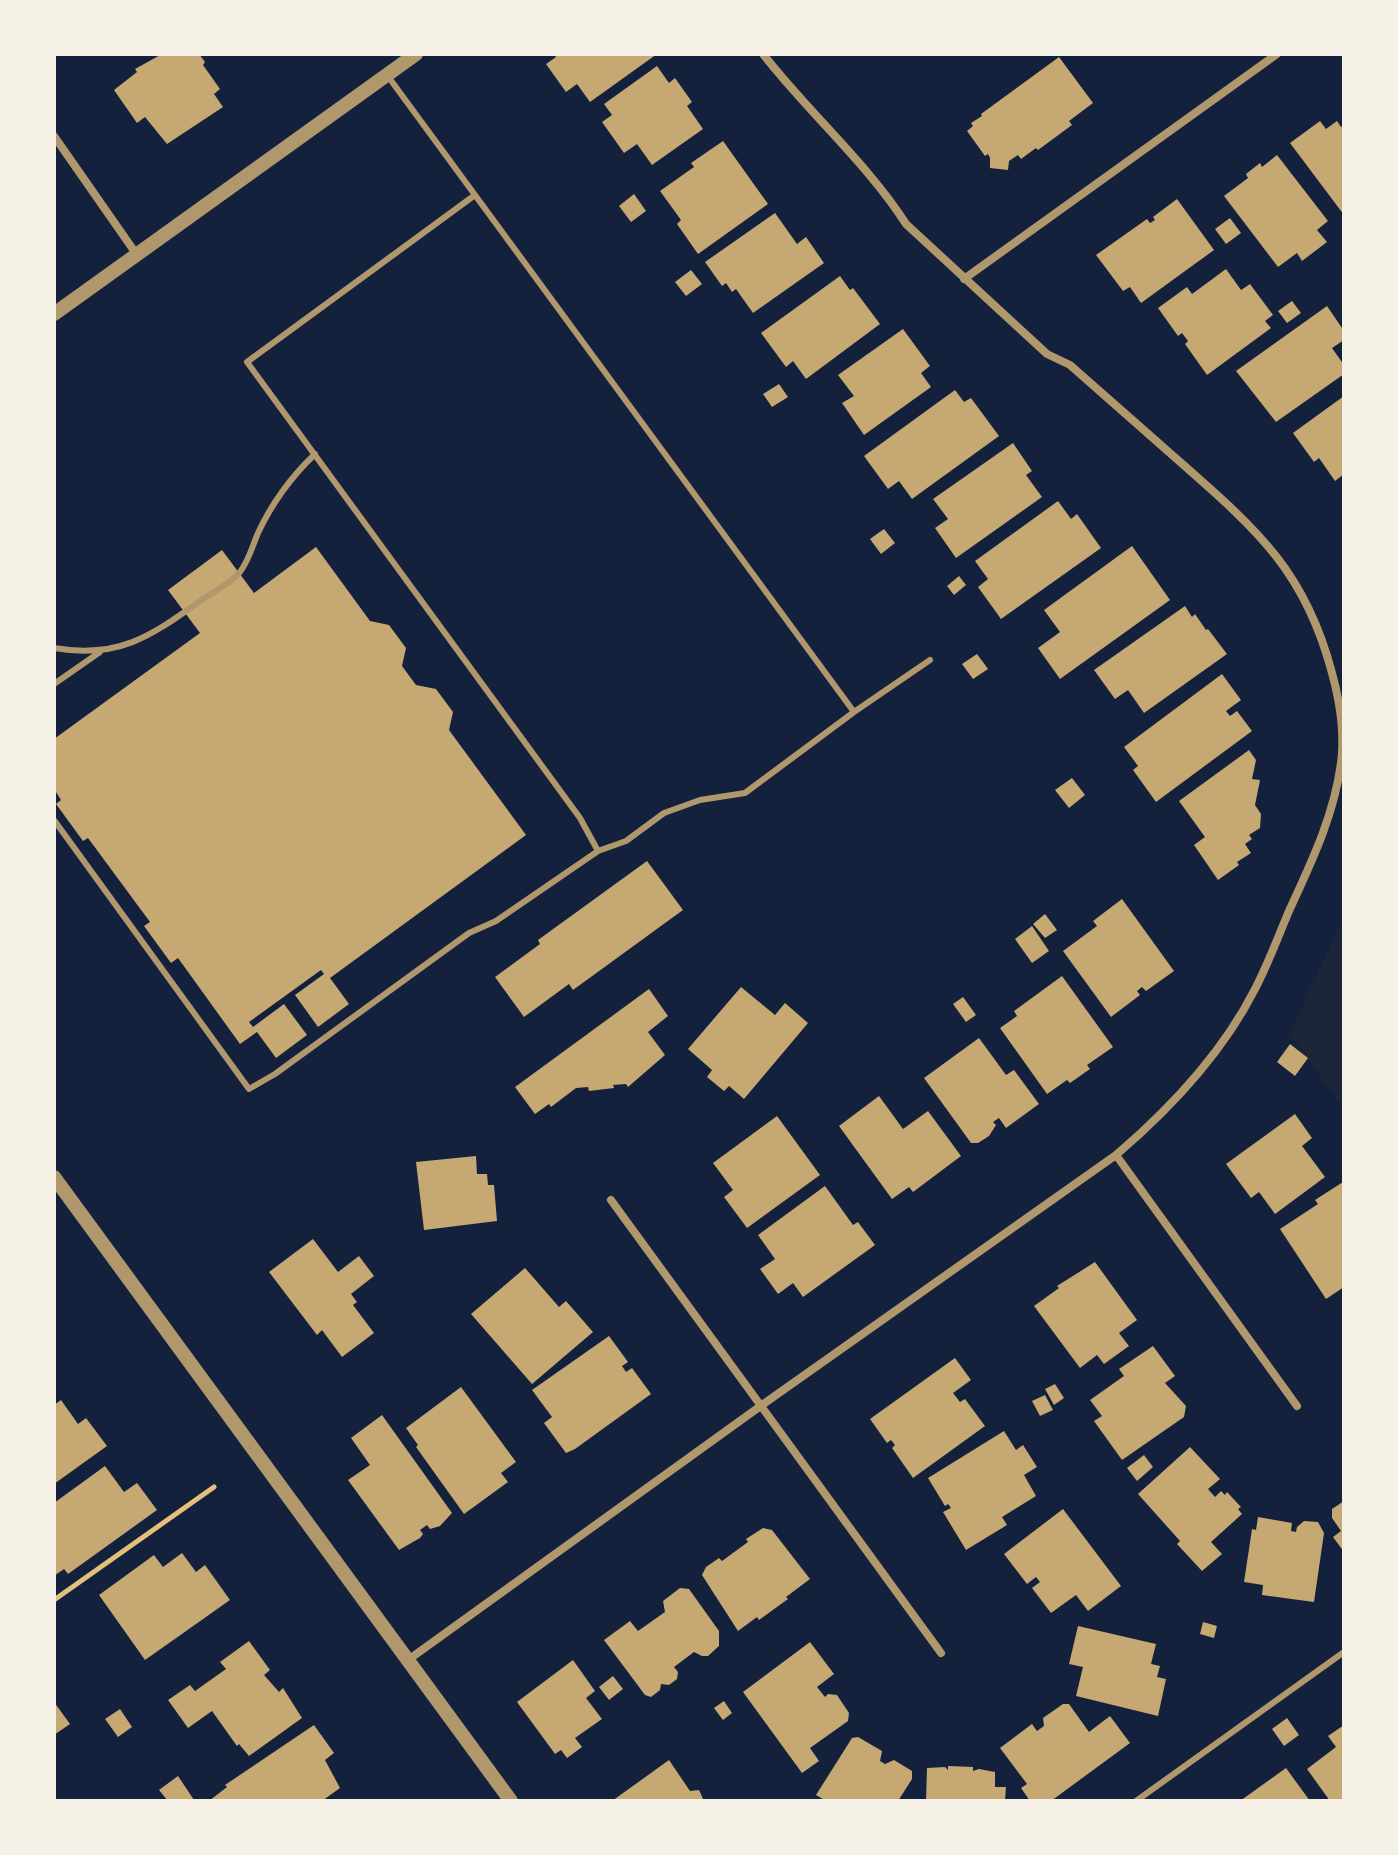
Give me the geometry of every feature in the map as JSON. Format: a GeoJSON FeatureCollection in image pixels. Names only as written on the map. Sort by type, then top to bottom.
{"type":"FeatureCollection","features":[{"type":"Feature","properties":{"kind":"street"},"geometry":{"type":"LineString","coordinates":[[54,314],[416,54]]}},
{"type":"Feature","properties":{"kind":"street"},"geometry":{"type":"LineString","coordinates":[[408,1660],[1116,1155],[1174,1102],[1205,1066],[1255,989],[1325,830],[1341,762],[1338,695],[1318,623],[1280,560],[1252,526],[1070,365],[1047,354],[906,224],[890,199],[763,54]]}},
{"type":"Feature","properties":{"kind":"street"},"geometry":{"type":"LineString","coordinates":[[964,279],[1277,54]]}},
{"type":"Feature","properties":{"kind":"street"},"geometry":{"type":"LineString","coordinates":[[54,136],[137,255]]}},
{"type":"Feature","properties":{"kind":"street"},"geometry":{"type":"LineString","coordinates":[[1116,1155],[1297,1406]]}},
{"type":"Feature","properties":{"kind":"street"},"geometry":{"type":"LineString","coordinates":[[54,1177],[511,1801]]}},
{"type":"Feature","properties":{"kind":"street"},"geometry":{"type":"LineString","coordinates":[[611,1200],[941,1653]]}},
{"type":"Feature","properties":{"kind":"lane"},"geometry":{"type":"LineString","coordinates":[[387,75],[854,712]]}},
{"type":"Feature","properties":{"kind":"lane"},"geometry":{"type":"LineString","coordinates":[[475,195],[247,362],[580,818],[598,851]]}},
{"type":"Feature","properties":{"kind":"lane"},"geometry":{"type":"LineString","coordinates":[[54,648],[114,650],[150,635],[238,574],[272,507],[294,475],[315,454]]}},
{"type":"Feature","properties":{"kind":"lane"},"geometry":{"type":"LineString","coordinates":[[54,684],[101,651]]}},
{"type":"Feature","properties":{"kind":"lane"},"geometry":{"type":"LineString","coordinates":[[54,820],[249,1089],[275,1074],[469,933],[496,921],[598,851],[626,841],[664,813],[700,800],[745,793],[930,660]]}},
{"type":"Feature","properties":{"kind":"lane"},"geometry":{"type":"LineString","coordinates":[[1136,1801],[1344,1652]]}},
{"type":"Feature","properties":{"kind":"path"},"geometry":{"type":"LineString","coordinates":[[54,1600],[214,1487]]}},
{"type":"Feature","properties":{"kind":"shaded area"},"geometry":{"type":"Polygon","coordinates":[[[1344,917],[1344,1109],[1289,1034],[1344,917]]]}},
{"type":"Feature","properties":{"kind":"building"},"geometry":{"type":"Polygon","coordinates":[[[162,54],[199,54],[220,89],[214,94],[223,107],[167,144],[145,117],[137,123],[114,90],[137,72],[135,69],[162,54]]]}},
{"type":"Feature","properties":{"kind":"building"},"geometry":{"type":"Polygon","coordinates":[[[554,54],[657,54],[590,102],[577,84],[566,92],[546,64],[556,57],[554,54]]]}},
{"type":"Feature","properties":{"kind":"building"},"geometry":{"type":"Polygon","coordinates":[[[1059,57],[1093,103],[1069,121],[1072,125],[1038,150],[1036,148],[1021,159],[1018,155],[1009,161],[1008,170],[990,168],[988,154],[985,156],[967,131],[973,126],[971,123],[1059,57]]]}},
{"type":"Feature","properties":{"kind":"building"},"geometry":{"type":"Polygon","coordinates":[[[657,66],[669,83],[675,78],[692,102],[687,106],[703,129],[652,165],[637,144],[624,153],[602,122],[612,115],[604,104],[657,66]]]}},
{"type":"Feature","properties":{"kind":"building"},"geometry":{"type":"Polygon","coordinates":[[[1320,121],[1326,129],[1337,121],[1341,127],[1344,125],[1344,215],[1290,143],[1320,121]]]}},
{"type":"Feature","properties":{"kind":"building"},"geometry":{"type":"Polygon","coordinates":[[[723,141],[768,204],[698,254],[677,224],[681,220],[660,191],[694,167],[691,163],[723,141]]]}},
{"type":"Feature","properties":{"kind":"building"},"geometry":{"type":"Polygon","coordinates":[[[1277,155],[1328,221],[1317,230],[1327,242],[1302,261],[1297,253],[1278,267],[1224,196],[1248,178],[1246,174],[1260,163],[1262,167],[1277,155]]]}},
{"type":"Feature","properties":{"kind":"building"},"geometry":{"type":"Polygon","coordinates":[[[634,194],[646,211],[631,222],[619,206],[634,194]]]}},
{"type":"Feature","properties":{"kind":"building"},"geometry":{"type":"Polygon","coordinates":[[[1177,199],[1214,250],[1141,303],[1130,287],[1123,291],[1096,255],[1147,219],[1150,223],[1155,220],[1153,217],[1177,199]]]}},
{"type":"Feature","properties":{"kind":"building"},"geometry":{"type":"Polygon","coordinates":[[[775,213],[797,244],[806,237],[824,263],[753,313],[736,289],[732,292],[726,283],[722,286],[705,262],[775,213]]]}},
{"type":"Feature","properties":{"kind":"building"},"geometry":{"type":"Polygon","coordinates":[[[1230,218],[1241,233],[1226,244],[1215,229],[1230,218]]]}},
{"type":"Feature","properties":{"kind":"building"},"geometry":{"type":"Polygon","coordinates":[[[1226,269],[1241,290],[1250,284],[1273,315],[1265,321],[1271,328],[1207,375],[1185,344],[1188,341],[1182,333],[1178,336],[1158,308],[1187,287],[1192,294],[1226,269]]]}},
{"type":"Feature","properties":{"kind":"building"},"geometry":{"type":"Polygon","coordinates":[[[691,270],[702,284],[686,296],[675,282],[691,270]]]}},
{"type":"Feature","properties":{"kind":"building"},"geometry":{"type":"Polygon","coordinates":[[[840,276],[880,324],[806,379],[793,361],[786,367],[761,333],[840,276]]]}},
{"type":"Feature","properties":{"kind":"building"},"geometry":{"type":"Polygon","coordinates":[[[1292,301],[1301,313],[1287,323],[1278,311],[1292,301]]]}},
{"type":"Feature","properties":{"kind":"building"},"geometry":{"type":"Polygon","coordinates":[[[1327,306],[1344,331],[1344,340],[1332,348],[1344,365],[1344,374],[1276,422],[1236,371],[1327,306]]]}},
{"type":"Feature","properties":{"kind":"building"},"geometry":{"type":"Polygon","coordinates":[[[903,329],[930,366],[921,373],[931,387],[864,435],[842,403],[854,396],[838,375],[903,329]]]}},
{"type":"Feature","properties":{"kind":"building"},"geometry":{"type":"Polygon","coordinates":[[[779,384],[788,397],[772,407],[763,394],[779,384]]]}},
{"type":"Feature","properties":{"kind":"building"},"geometry":{"type":"Polygon","coordinates":[[[955,390],[964,402],[971,398],[999,436],[912,499],[899,481],[888,489],[864,456],[955,390]]]}},
{"type":"Feature","properties":{"kind":"building"},"geometry":{"type":"Polygon","coordinates":[[[1344,396],[1344,474],[1335,481],[1319,458],[1314,462],[1293,433],[1344,396]]]}},
{"type":"Feature","properties":{"kind":"building"},"geometry":{"type":"Polygon","coordinates":[[[1013,443],[1032,471],[1026,475],[1042,497],[956,558],[935,528],[948,519],[933,499],[1013,443]]]}},
{"type":"Feature","properties":{"kind":"building"},"geometry":{"type":"Polygon","coordinates":[[[1058,501],[1071,519],[1077,514],[1101,548],[1001,619],[978,587],[988,579],[975,561],[1058,501]]]}},
{"type":"Feature","properties":{"kind":"building"},"geometry":{"type":"Polygon","coordinates":[[[884,529],[895,543],[881,554],[870,539],[884,529]]]}},
{"type":"Feature","properties":{"kind":"building"},"geometry":{"type":"Polygon","coordinates":[[[1132,546],[1170,600],[1060,679],[1038,648],[1060,632],[1044,610],[1132,546]]]}},
{"type":"Feature","properties":{"kind":"building"},"geometry":{"type":"Polygon","coordinates":[[[316,547],[370,621],[389,625],[406,648],[402,666],[416,685],[436,689],[453,712],[449,730],[526,835],[330,978],[349,1004],[318,1027],[295,995],[324,974],[321,970],[249,1022],[253,1027],[284,1004],[307,1035],[276,1058],[257,1032],[240,1044],[178,958],[171,963],[144,926],[150,922],[88,838],[83,841],[56,804],[61,800],[54,789],[54,739],[200,633],[168,590],[222,550],[254,593],[316,547]]]}},
{"type":"Feature","properties":{"kind":"building"},"geometry":{"type":"Polygon","coordinates":[[[959,576],[966,585],[954,595],[947,586],[959,576]]]}},
{"type":"Feature","properties":{"kind":"building"},"geometry":{"type":"Polygon","coordinates":[[[1185,606],[1227,654],[1144,713],[1128,690],[1115,699],[1094,670],[1185,606]]]}},
{"type":"Feature","properties":{"kind":"building"},"geometry":{"type":"Polygon","coordinates":[[[977,654],[988,669],[973,679],[962,664],[977,654]]]}},
{"type":"Feature","properties":{"kind":"building"},"geometry":{"type":"Polygon","coordinates":[[[1222,674],[1241,700],[1226,711],[1230,716],[1237,711],[1252,731],[1156,802],[1133,770],[1138,766],[1124,747],[1222,674]]]}},
{"type":"Feature","properties":{"kind":"building"},"geometry":{"type":"Polygon","coordinates":[[[1249,750],[1256,760],[1252,779],[1260,780],[1255,805],[1261,814],[1260,828],[1249,835],[1252,839],[1245,844],[1251,853],[1218,880],[1194,845],[1205,837],[1179,801],[1249,750]]]}},
{"type":"Feature","properties":{"kind":"building"},"geometry":{"type":"Polygon","coordinates":[[[1072,778],[1085,795],[1069,808],[1055,790],[1072,778]]]}},
{"type":"Feature","properties":{"kind":"building"},"geometry":{"type":"Polygon","coordinates":[[[647,861],[683,910],[573,990],[569,984],[524,1017],[495,977],[540,944],[538,940],[647,861]]]}},
{"type":"Feature","properties":{"kind":"building"},"geometry":{"type":"Polygon","coordinates":[[[1122,899],[1174,971],[1146,991],[1142,987],[1137,991],[1140,995],[1111,1017],[1063,951],[1097,926],[1093,921],[1122,899]]]}},
{"type":"Feature","properties":{"kind":"building"},"geometry":{"type":"Polygon","coordinates":[[[1045,914],[1057,930],[1045,938],[1033,924],[1045,914]]]}},
{"type":"Feature","properties":{"kind":"building"},"geometry":{"type":"Polygon","coordinates":[[[1032,926],[1049,951],[1032,963],[1015,939],[1032,926]]]}},
{"type":"Feature","properties":{"kind":"building"},"geometry":{"type":"Polygon","coordinates":[[[1062,976],[1113,1047],[1087,1065],[1090,1069],[1047,1094],[1000,1028],[1017,1016],[1014,1011],[1062,976]]]}},
{"type":"Feature","properties":{"kind":"building"},"geometry":{"type":"Polygon","coordinates":[[[741,987],[775,1015],[785,1003],[808,1023],[744,1099],[729,1086],[724,1091],[707,1077],[712,1070],[688,1049],[741,987]]]}},
{"type":"Feature","properties":{"kind":"building"},"geometry":{"type":"Polygon","coordinates":[[[649,989],[668,1016],[648,1032],[665,1055],[628,1087],[626,1084],[613,1085],[614,1088],[589,1091],[588,1087],[576,1088],[551,1107],[549,1104],[535,1114],[515,1087],[649,989]]]}},
{"type":"Feature","properties":{"kind":"building"},"geometry":{"type":"Polygon","coordinates":[[[963,997],[976,1015],[966,1022],[953,1004],[963,997]]]}},
{"type":"Feature","properties":{"kind":"building"},"geometry":{"type":"Polygon","coordinates":[[[979,1038],[1006,1075],[1014,1070],[1039,1104],[1006,1128],[999,1118],[993,1122],[996,1125],[989,1136],[978,1143],[971,1143],[924,1078],[979,1038]]]}},
{"type":"Feature","properties":{"kind":"building"},"geometry":{"type":"Polygon","coordinates":[[[1290,1044],[1308,1058],[1295,1076],[1277,1062],[1290,1044]]]}},
{"type":"Feature","properties":{"kind":"building"},"geometry":{"type":"Polygon","coordinates":[[[879,1096],[903,1129],[928,1111],[961,1156],[913,1192],[909,1187],[892,1199],[839,1126],[879,1096]]]}},
{"type":"Feature","properties":{"kind":"building"},"geometry":{"type":"Polygon","coordinates":[[[1295,1114],[1312,1138],[1302,1146],[1325,1177],[1275,1214],[1259,1192],[1251,1198],[1226,1164],[1295,1114]]]}},
{"type":"Feature","properties":{"kind":"building"},"geometry":{"type":"Polygon","coordinates":[[[777,1116],[820,1175],[747,1228],[724,1197],[733,1190],[713,1163],[777,1116]]]}},
{"type":"Feature","properties":{"kind":"building"},"geometry":{"type":"Polygon","coordinates":[[[476,1156],[477,1174],[487,1174],[488,1185],[494,1185],[497,1221],[424,1230],[416,1162],[476,1156]]]}},
{"type":"Feature","properties":{"kind":"building"},"geometry":{"type":"Polygon","coordinates":[[[1343,1182],[1344,1287],[1326,1299],[1280,1229],[1318,1204],[1315,1200],[1343,1182]]]}},
{"type":"Feature","properties":{"kind":"building"},"geometry":{"type":"Polygon","coordinates":[[[825,1186],[853,1225],[858,1222],[875,1245],[803,1297],[793,1283],[778,1294],[760,1269],[775,1259],[758,1235],[825,1186]]]}},
{"type":"Feature","properties":{"kind":"building"},"geometry":{"type":"Polygon","coordinates":[[[313,1239],[338,1272],[359,1256],[374,1276],[351,1294],[357,1302],[353,1305],[374,1333],[342,1357],[322,1330],[317,1335],[269,1272],[313,1239]]]}},
{"type":"Feature","properties":{"kind":"building"},"geometry":{"type":"Polygon","coordinates":[[[1095,1262],[1137,1320],[1119,1333],[1129,1346],[1104,1364],[1097,1355],[1080,1368],[1034,1306],[1059,1288],[1057,1286],[1095,1262]]]}},
{"type":"Feature","properties":{"kind":"building"},"geometry":{"type":"Polygon","coordinates":[[[525,1268],[559,1307],[566,1301],[593,1332],[532,1384],[471,1314],[525,1268]]]}},
{"type":"Feature","properties":{"kind":"building"},"geometry":{"type":"Polygon","coordinates":[[[609,1336],[628,1362],[622,1366],[626,1372],[632,1368],[651,1394],[566,1453],[544,1423],[552,1417],[532,1390],[609,1336]]]}},
{"type":"Feature","properties":{"kind":"building"},"geometry":{"type":"Polygon","coordinates":[[[1153,1346],[1175,1376],[1165,1383],[1186,1406],[1184,1417],[1122,1460],[1094,1421],[1102,1416],[1090,1400],[1124,1376],[1119,1369],[1153,1346]]]}},
{"type":"Feature","properties":{"kind":"building"},"geometry":{"type":"Polygon","coordinates":[[[955,1358],[971,1380],[953,1393],[960,1402],[965,1399],[985,1426],[913,1478],[892,1448],[895,1445],[891,1440],[887,1443],[870,1419],[955,1358]]]}},
{"type":"Feature","properties":{"kind":"building"},"geometry":{"type":"Polygon","coordinates":[[[1055,1384],[1064,1398],[1054,1405],[1045,1389],[1055,1384]]]}},
{"type":"Feature","properties":{"kind":"building"},"geometry":{"type":"Polygon","coordinates":[[[461,1387],[516,1462],[501,1473],[508,1482],[464,1514],[406,1428],[461,1387]]]}},
{"type":"Feature","properties":{"kind":"building"},"geometry":{"type":"Polygon","coordinates":[[[1045,1395],[1053,1410],[1040,1416],[1032,1401],[1045,1395]]]}},
{"type":"Feature","properties":{"kind":"building"},"geometry":{"type":"Polygon","coordinates":[[[61,1400],[78,1424],[86,1418],[107,1446],[54,1484],[54,1405],[61,1400]]]}},
{"type":"Feature","properties":{"kind":"building"},"geometry":{"type":"Polygon","coordinates":[[[382,1415],[452,1513],[440,1526],[430,1529],[427,1525],[420,1530],[423,1534],[420,1538],[399,1550],[348,1480],[370,1465],[351,1438],[382,1415]]]}},
{"type":"Feature","properties":{"kind":"building"},"geometry":{"type":"Polygon","coordinates":[[[1004,1431],[1016,1450],[1023,1445],[1037,1467],[1024,1475],[1036,1496],[1002,1517],[1007,1525],[966,1550],[943,1512],[951,1508],[948,1504],[945,1506],[928,1478],[1004,1431]]]}},
{"type":"Feature","properties":{"kind":"building"},"geometry":{"type":"Polygon","coordinates":[[[1190,1447],[1220,1479],[1208,1489],[1215,1497],[1221,1491],[1225,1495],[1227,1492],[1241,1507],[1238,1509],[1242,1514],[1211,1542],[1222,1554],[1202,1571],[1138,1494],[1190,1447]]]}},
{"type":"Feature","properties":{"kind":"building"},"geometry":{"type":"Polygon","coordinates":[[[1144,1455],[1153,1467],[1137,1481],[1127,1468],[1144,1455]]]}},
{"type":"Feature","properties":{"kind":"building"},"geometry":{"type":"Polygon","coordinates":[[[105,1466],[124,1492],[137,1483],[157,1510],[68,1574],[64,1569],[54,1576],[54,1503],[105,1466]]]}},
{"type":"Feature","properties":{"kind":"building"},"geometry":{"type":"Polygon","coordinates":[[[1344,1501],[1344,1552],[1333,1537],[1341,1531],[1332,1518],[1332,1509],[1344,1501]]]}},
{"type":"Feature","properties":{"kind":"building"},"geometry":{"type":"Polygon","coordinates":[[[1063,1509],[1121,1586],[1088,1611],[1076,1595],[1051,1613],[1032,1588],[1040,1582],[1036,1577],[1027,1584],[1004,1554],[1063,1509]]]}},
{"type":"Feature","properties":{"kind":"building"},"geometry":{"type":"Polygon","coordinates":[[[1258,1517],[1292,1523],[1291,1531],[1296,1532],[1304,1521],[1318,1522],[1324,1533],[1314,1602],[1262,1595],[1263,1585],[1244,1582],[1252,1529],[1256,1530],[1258,1517]]]}},
{"type":"Feature","properties":{"kind":"building"},"geometry":{"type":"Polygon","coordinates":[[[763,1528],[772,1530],[810,1579],[759,1620],[757,1617],[738,1631],[702,1575],[706,1567],[719,1558],[722,1561],[763,1528]]]}},
{"type":"Feature","properties":{"kind":"building"},"geometry":{"type":"Polygon","coordinates":[[[182,1553],[196,1572],[205,1565],[230,1600],[145,1660],[99,1595],[154,1555],[163,1567],[182,1553]]]}},
{"type":"Feature","properties":{"kind":"building"},"geometry":{"type":"Polygon","coordinates":[[[680,1588],[689,1589],[719,1631],[719,1646],[708,1656],[694,1652],[674,1667],[678,1672],[677,1679],[669,1685],[661,1684],[660,1690],[651,1697],[645,1695],[604,1640],[630,1621],[638,1631],[665,1612],[663,1601],[680,1588]]]}},
{"type":"Feature","properties":{"kind":"building"},"geometry":{"type":"Polygon","coordinates":[[[1203,1622],[1217,1626],[1214,1638],[1200,1634],[1203,1622]]]}},
{"type":"Feature","properties":{"kind":"building"},"geometry":{"type":"Polygon","coordinates":[[[1078,1626],[1156,1644],[1151,1664],[1160,1666],[1157,1677],[1166,1679],[1158,1716],[1076,1696],[1083,1667],[1069,1664],[1078,1626]]]}},
{"type":"Feature","properties":{"kind":"building"},"geometry":{"type":"Polygon","coordinates":[[[249,1641],[270,1670],[264,1675],[279,1692],[283,1688],[302,1718],[249,1756],[239,1744],[237,1746],[212,1711],[188,1728],[168,1700],[190,1685],[195,1691],[226,1669],[220,1662],[249,1641]]]}},
{"type":"Feature","properties":{"kind":"building"},"geometry":{"type":"Polygon","coordinates":[[[810,1642],[834,1674],[817,1687],[825,1697],[828,1694],[837,1695],[849,1713],[848,1721],[810,1748],[819,1761],[802,1773],[743,1692],[810,1642]]]}},
{"type":"Feature","properties":{"kind":"building"},"geometry":{"type":"Polygon","coordinates":[[[573,1660],[595,1691],[586,1698],[602,1719],[575,1738],[582,1747],[567,1758],[561,1750],[555,1754],[517,1702],[573,1660]]]}},
{"type":"Feature","properties":{"kind":"building"},"geometry":{"type":"Polygon","coordinates":[[[613,1676],[623,1689],[609,1700],[599,1687],[613,1676]]]}},
{"type":"Feature","properties":{"kind":"building"},"geometry":{"type":"Polygon","coordinates":[[[724,1701],[732,1713],[723,1720],[714,1708],[724,1701]]]}},
{"type":"Feature","properties":{"kind":"building"},"geometry":{"type":"Polygon","coordinates":[[[54,1702],[70,1724],[54,1735],[54,1702]]]}},
{"type":"Feature","properties":{"kind":"building"},"geometry":{"type":"Polygon","coordinates":[[[1063,1704],[1069,1704],[1089,1732],[1110,1716],[1130,1743],[1051,1801],[1030,1801],[1021,1788],[1027,1784],[1000,1748],[1032,1724],[1037,1731],[1044,1726],[1043,1718],[1063,1704]]]}},
{"type":"Feature","properties":{"kind":"building"},"geometry":{"type":"Polygon","coordinates":[[[120,1709],[132,1727],[118,1737],[105,1719],[120,1709]]]}},
{"type":"Feature","properties":{"kind":"building"},"geometry":{"type":"Polygon","coordinates":[[[1287,1718],[1299,1735],[1284,1746],[1272,1729],[1287,1718]]]}},
{"type":"Feature","properties":{"kind":"building"},"geometry":{"type":"Polygon","coordinates":[[[314,1725],[334,1753],[325,1760],[340,1788],[322,1801],[209,1801],[227,1787],[225,1785],[314,1725]]]}},
{"type":"Feature","properties":{"kind":"building"},"geometry":{"type":"Polygon","coordinates":[[[1344,1725],[1344,1801],[1330,1801],[1307,1769],[1336,1747],[1328,1736],[1344,1725]]]}},
{"type":"Feature","properties":{"kind":"building"},"geometry":{"type":"Polygon","coordinates":[[[858,1737],[882,1751],[880,1761],[885,1764],[894,1760],[912,1771],[912,1779],[898,1801],[826,1801],[816,1795],[852,1738],[858,1737]]]}},
{"type":"Feature","properties":{"kind":"building"},"geometry":{"type":"Polygon","coordinates":[[[669,1760],[690,1791],[699,1790],[704,1801],[612,1801],[669,1760]]]}},
{"type":"Feature","properties":{"kind":"building"},"geometry":{"type":"Polygon","coordinates":[[[948,1766],[995,1772],[995,1787],[1006,1787],[1005,1801],[926,1801],[927,1768],[945,1767],[948,1770],[948,1766]]]}},
{"type":"Feature","properties":{"kind":"building"},"geometry":{"type":"Polygon","coordinates":[[[1286,1768],[1310,1801],[1240,1801],[1286,1768]]]}},
{"type":"Feature","properties":{"kind":"building"},"geometry":{"type":"Polygon","coordinates":[[[178,1776],[193,1801],[168,1801],[159,1790],[178,1776]]]}}]}
